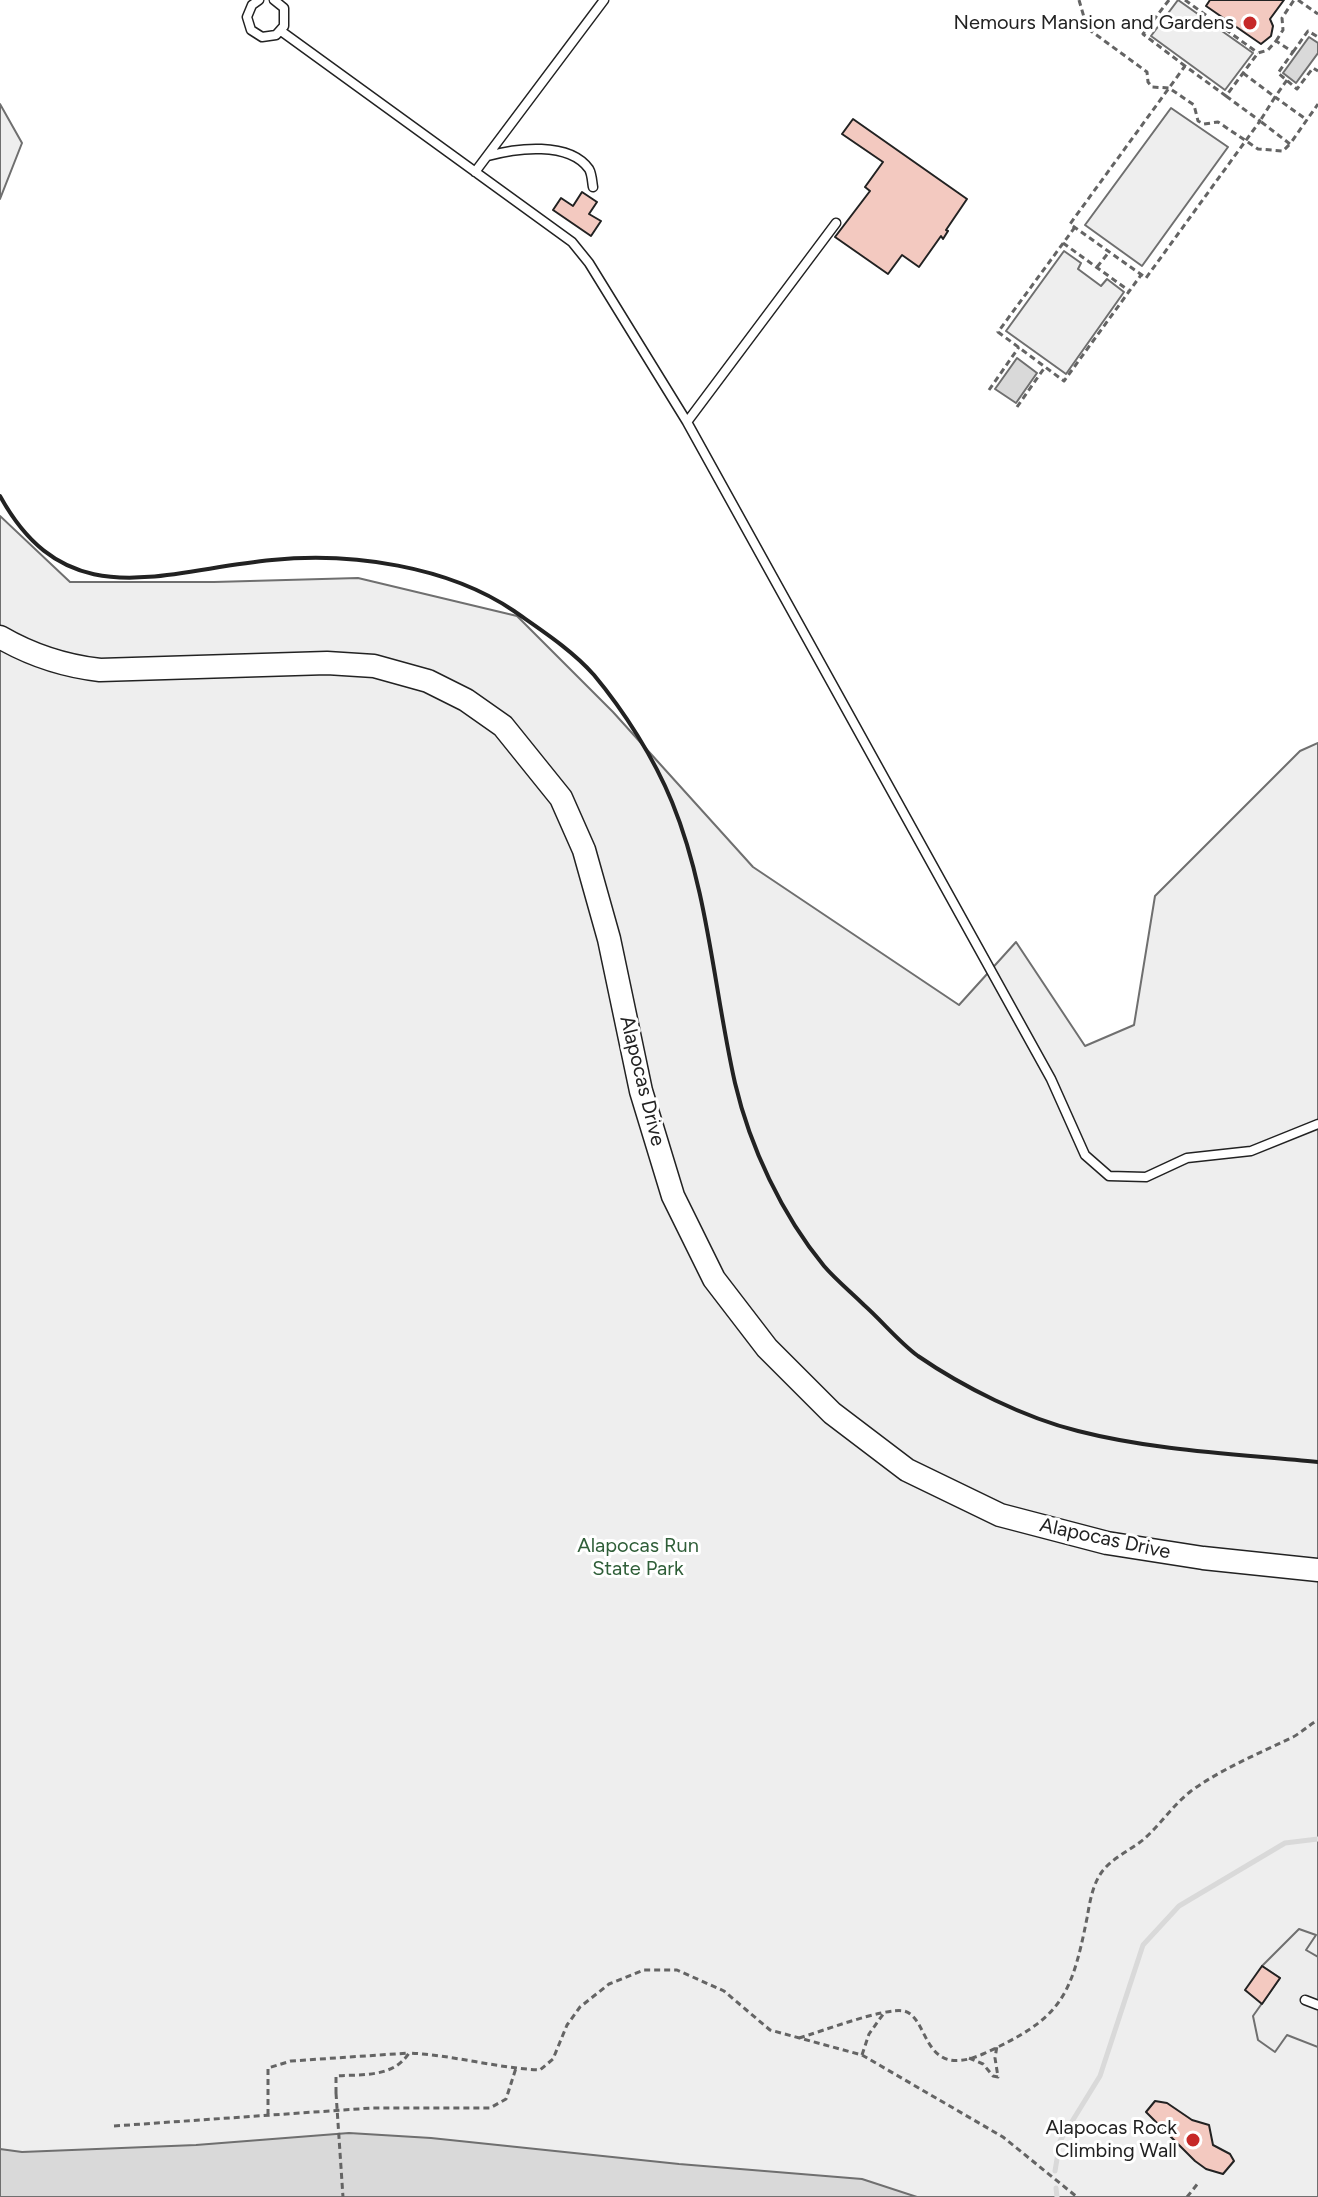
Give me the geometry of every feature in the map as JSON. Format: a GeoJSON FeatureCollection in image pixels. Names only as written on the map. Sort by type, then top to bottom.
{"type":"FeatureCollection","features":[{"type":"Feature","properties":{"kind":"street","name":"Alapocas Drive"},"geometry":{"type":"LineString","coordinates":[[0,637],[49,659],[100,670],[327,663],[374,666],[428,681],[478,708],[503,726],[534,762],[561,798],[573,824],[601,909],[641,1091],[673,1196],[714,1279],[767,1348],[832,1413],[907,1470],[1000,1515],[1107,1543],[1203,1558],[1318,1570]]}},
{"type":"Feature","properties":{"kind":"lane"},"geometry":{"type":"LineString","coordinates":[[475,172],[604,0]]}},
{"type":"Feature","properties":{"kind":"lane"},"geometry":{"type":"LineString","coordinates":[[252,2],[248,24],[256,34],[269,37],[281,31],[286,14],[279,1]]}},
{"type":"Feature","properties":{"kind":"lane"},"geometry":{"type":"LineString","coordinates":[[281,31],[572,242],[589,263],[687,422],[1051,1079],[1085,1155],[1109,1176],[1146,1177],[1187,1158],[1251,1151],[1318,1124]]}},
{"type":"Feature","properties":{"kind":"lane"},"geometry":{"type":"LineString","coordinates":[[487,156],[511,149],[547,149],[574,157],[590,170],[593,187]]}},
{"type":"Feature","properties":{"kind":"lane"},"geometry":{"type":"LineString","coordinates":[[687,422],[836,223]]}},
{"type":"Feature","properties":{"kind":"lane"},"geometry":{"type":"LineString","coordinates":[[1305,2000],[1318,2005]]}},
{"type":"Feature","properties":{"kind":"path"},"geometry":{"type":"LineString","coordinates":[[1079,0],[1091,31],[1147,72],[1152,87],[1169,88],[1194,105],[1198,121],[1204,124],[1218,122],[1258,149],[1283,151],[1318,104]]}},
{"type":"Feature","properties":{"kind":"path"},"geometry":{"type":"LineString","coordinates":[[1169,0],[1143,34],[1290,144]]}},
{"type":"Feature","properties":{"kind":"path"},"geometry":{"type":"LineString","coordinates":[[1185,0],[1258,53]]}},
{"type":"Feature","properties":{"kind":"path"},"geometry":{"type":"LineString","coordinates":[[1226,96],[1258,53],[1268,50],[1276,41],[1283,30],[1282,18],[1296,0],[1318,14]]}},
{"type":"Feature","properties":{"kind":"path"},"geometry":{"type":"LineString","coordinates":[[1318,38],[1308,31],[1278,73],[1297,89],[1318,60]]}},
{"type":"Feature","properties":{"kind":"path"},"geometry":{"type":"LineString","coordinates":[[1276,41],[1293,52]]}},
{"type":"Feature","properties":{"kind":"path"},"geometry":{"type":"LineString","coordinates":[[1185,66],[1070,224],[1146,278],[1287,80]]}},
{"type":"Feature","properties":{"kind":"path"},"geometry":{"type":"LineString","coordinates":[[1313,68],[1318,71]]}},
{"type":"Feature","properties":{"kind":"path"},"geometry":{"type":"LineString","coordinates":[[1243,73],[1307,120]]}},
{"type":"Feature","properties":{"kind":"path"},"geometry":{"type":"LineString","coordinates":[[1075,227],[998,332],[1064,381],[1141,275]]}},
{"type":"Feature","properties":{"kind":"path"},"geometry":{"type":"LineString","coordinates":[[1063,243],[1129,291]]}},
{"type":"Feature","properties":{"kind":"path"},"geometry":{"type":"LineString","coordinates":[[1097,267],[1109,252]]}},
{"type":"Feature","properties":{"kind":"path"},"geometry":{"type":"LineString","coordinates":[[989,390],[1019,347]]}},
{"type":"Feature","properties":{"kind":"path"},"geometry":{"type":"LineString","coordinates":[[1017,407],[1046,367]]}},
{"type":"Feature","properties":{"kind":"path"},"geometry":{"type":"LineString","coordinates":[[796,2039],[884,2013],[905,2011],[915,2017],[932,2049],[950,2060],[969,2058],[1034,2028],[1068,1990],[1077,1967],[1095,1885],[1104,1869],[1151,1832],[1188,1794],[1220,1771],[1297,1735],[1318,1720]]}},
{"type":"Feature","properties":{"kind":"path"},"geometry":{"type":"LineString","coordinates":[[268,2115],[268,2068],[291,2061],[409,2053],[540,2070],[553,2059],[567,2025],[580,2007],[609,1984],[644,1970],[677,1970],[724,1991],[770,2030],[862,2055],[1003,2137],[1077,2197]]}},
{"type":"Feature","properties":{"kind":"path"},"geometry":{"type":"LineString","coordinates":[[862,2055],[869,2034],[884,2013]]}},
{"type":"Feature","properties":{"kind":"path"},"geometry":{"type":"LineString","coordinates":[[969,2058],[983,2064],[993,2076],[998,2077],[997,2046]]}},
{"type":"Feature","properties":{"kind":"path"},"geometry":{"type":"LineString","coordinates":[[343,2197],[336,2076],[386,2072],[402,2064],[409,2053]]}},
{"type":"Feature","properties":{"kind":"path"},"geometry":{"type":"LineString","coordinates":[[114,2126],[372,2108],[490,2108],[506,2099],[516,2068]]}},
{"type":"Feature","properties":{"kind":"path"},"geometry":{"type":"LineString","coordinates":[[1187,2197],[1199,2182]]}},
{"type":"Feature","properties":{"kind":"green space"},"geometry":{"type":"Polygon","coordinates":[[[1178,0],[1253,53],[1225,90],[1151,36],[1178,0]]]}},
{"type":"Feature","properties":{"kind":"green space"},"geometry":{"type":"Polygon","coordinates":[[[0,104],[22,143],[0,199],[0,104]]]}},
{"type":"Feature","properties":{"kind":"green space"},"geometry":{"type":"Polygon","coordinates":[[[1171,108],[1228,147],[1142,266],[1085,225],[1171,108]]]}},
{"type":"Feature","properties":{"kind":"green space"},"geometry":{"type":"Polygon","coordinates":[[[1064,251],[1081,263],[1078,269],[1101,286],[1107,279],[1124,292],[1066,374],[1006,331],[1064,251]]]}},
{"type":"Feature","properties":{"kind":"green space","name":"Alapocas Run State Park"},"geometry":{"type":"Polygon","coordinates":[[[0,516],[70,582],[358,578],[517,616],[613,712],[753,867],[959,1005],[1016,942],[1085,1046],[1134,1025],[1155,896],[1300,751],[1318,743],[1318,2197],[0,2197],[0,516]]]}},
{"type":"Feature","properties":{"kind":"shaded area"},"geometry":{"type":"Polygon","coordinates":[[[1309,37],[1318,43],[1318,53],[1296,83],[1283,73],[1309,37]]]}},
{"type":"Feature","properties":{"kind":"shaded area"},"geometry":{"type":"Polygon","coordinates":[[[1017,358],[1037,373],[1016,403],[995,389],[1017,358]]]}},
{"type":"Feature","properties":{"kind":"shaded area"},"geometry":{"type":"Polygon","coordinates":[[[1299,1929],[1316,1935],[1306,1950],[1318,1957],[1318,2047],[1287,2035],[1275,2052],[1258,2040],[1253,2016],[1280,1978],[1262,1966],[1299,1929]]]}},
{"type":"Feature","properties":{"kind":"shaded area"},"geometry":{"type":"Polygon","coordinates":[[[349,2133],[862,2179],[917,2197],[0,2197],[0,2149],[22,2152],[196,2145],[349,2133]]]}},
{"type":"Feature","properties":{"kind":"building","name":"Nemours Mansion and Gardens"},"geometry":{"type":"Polygon","coordinates":[[[1210,0],[1284,0],[1270,19],[1273,26],[1271,36],[1261,44],[1206,6],[1210,0]]]}},
{"type":"Feature","properties":{"kind":"building"},"geometry":{"type":"Polygon","coordinates":[[[853,119],[967,199],[943,239],[941,236],[919,267],[902,255],[888,274],[835,237],[870,191],[865,187],[883,162],[842,134],[853,119]]]}},
{"type":"Feature","properties":{"kind":"building"},"geometry":{"type":"Polygon","coordinates":[[[582,192],[597,202],[589,214],[601,221],[591,236],[553,210],[561,198],[573,206],[582,192]]]}},
{"type":"Feature","properties":{"kind":"building"},"geometry":{"type":"Polygon","coordinates":[[[1262,1966],[1280,1978],[1262,2004],[1245,1990],[1262,1966]]]}},
{"type":"Feature","properties":{"kind":"building","name":"Alapocas Rock Climbing Wall"},"geometry":{"type":"Polygon","coordinates":[[[1155,2101],[1167,2103],[1192,2120],[1209,2125],[1213,2145],[1230,2154],[1234,2161],[1223,2174],[1206,2169],[1195,2161],[1146,2112],[1155,2101]]]}},
{"type":"Feature","properties":{"kind":"waterway"},"geometry":{"type":"LineString","coordinates":[[1055,2171],[1060,2141],[1100,2076],[1143,1945],[1179,1906],[1285,1843],[1318,1839]]}},
{"type":"Feature","properties":{"kind":"waterway"},"geometry":{"type":"LineString","coordinates":[[1056,2188],[1057,2197]]}},
{"type":"Feature","properties":{"kind":"wall"},"geometry":{"type":"LineString","coordinates":[[0,496],[26,534],[55,559],[87,572],[120,578],[272,560],[334,558],[366,561],[429,573],[459,583],[514,611],[545,633],[585,666],[605,689],[638,736],[665,785],[694,870],[735,1083],[749,1131],[781,1203],[829,1271],[918,1356],[974,1390],[1016,1410],[1107,1438],[1197,1451],[1318,1462]]}},
{"type":"Feature","properties":{"kind":"place","name":"Nemours Mansion and Gardens"},"geometry":{"type":"Point","coordinates":[1250,23]}},
{"type":"Feature","properties":{"kind":"place","name":"Alapocas Rock Climbing Wall"},"geometry":{"type":"Point","coordinates":[1193,2140]}}]}
